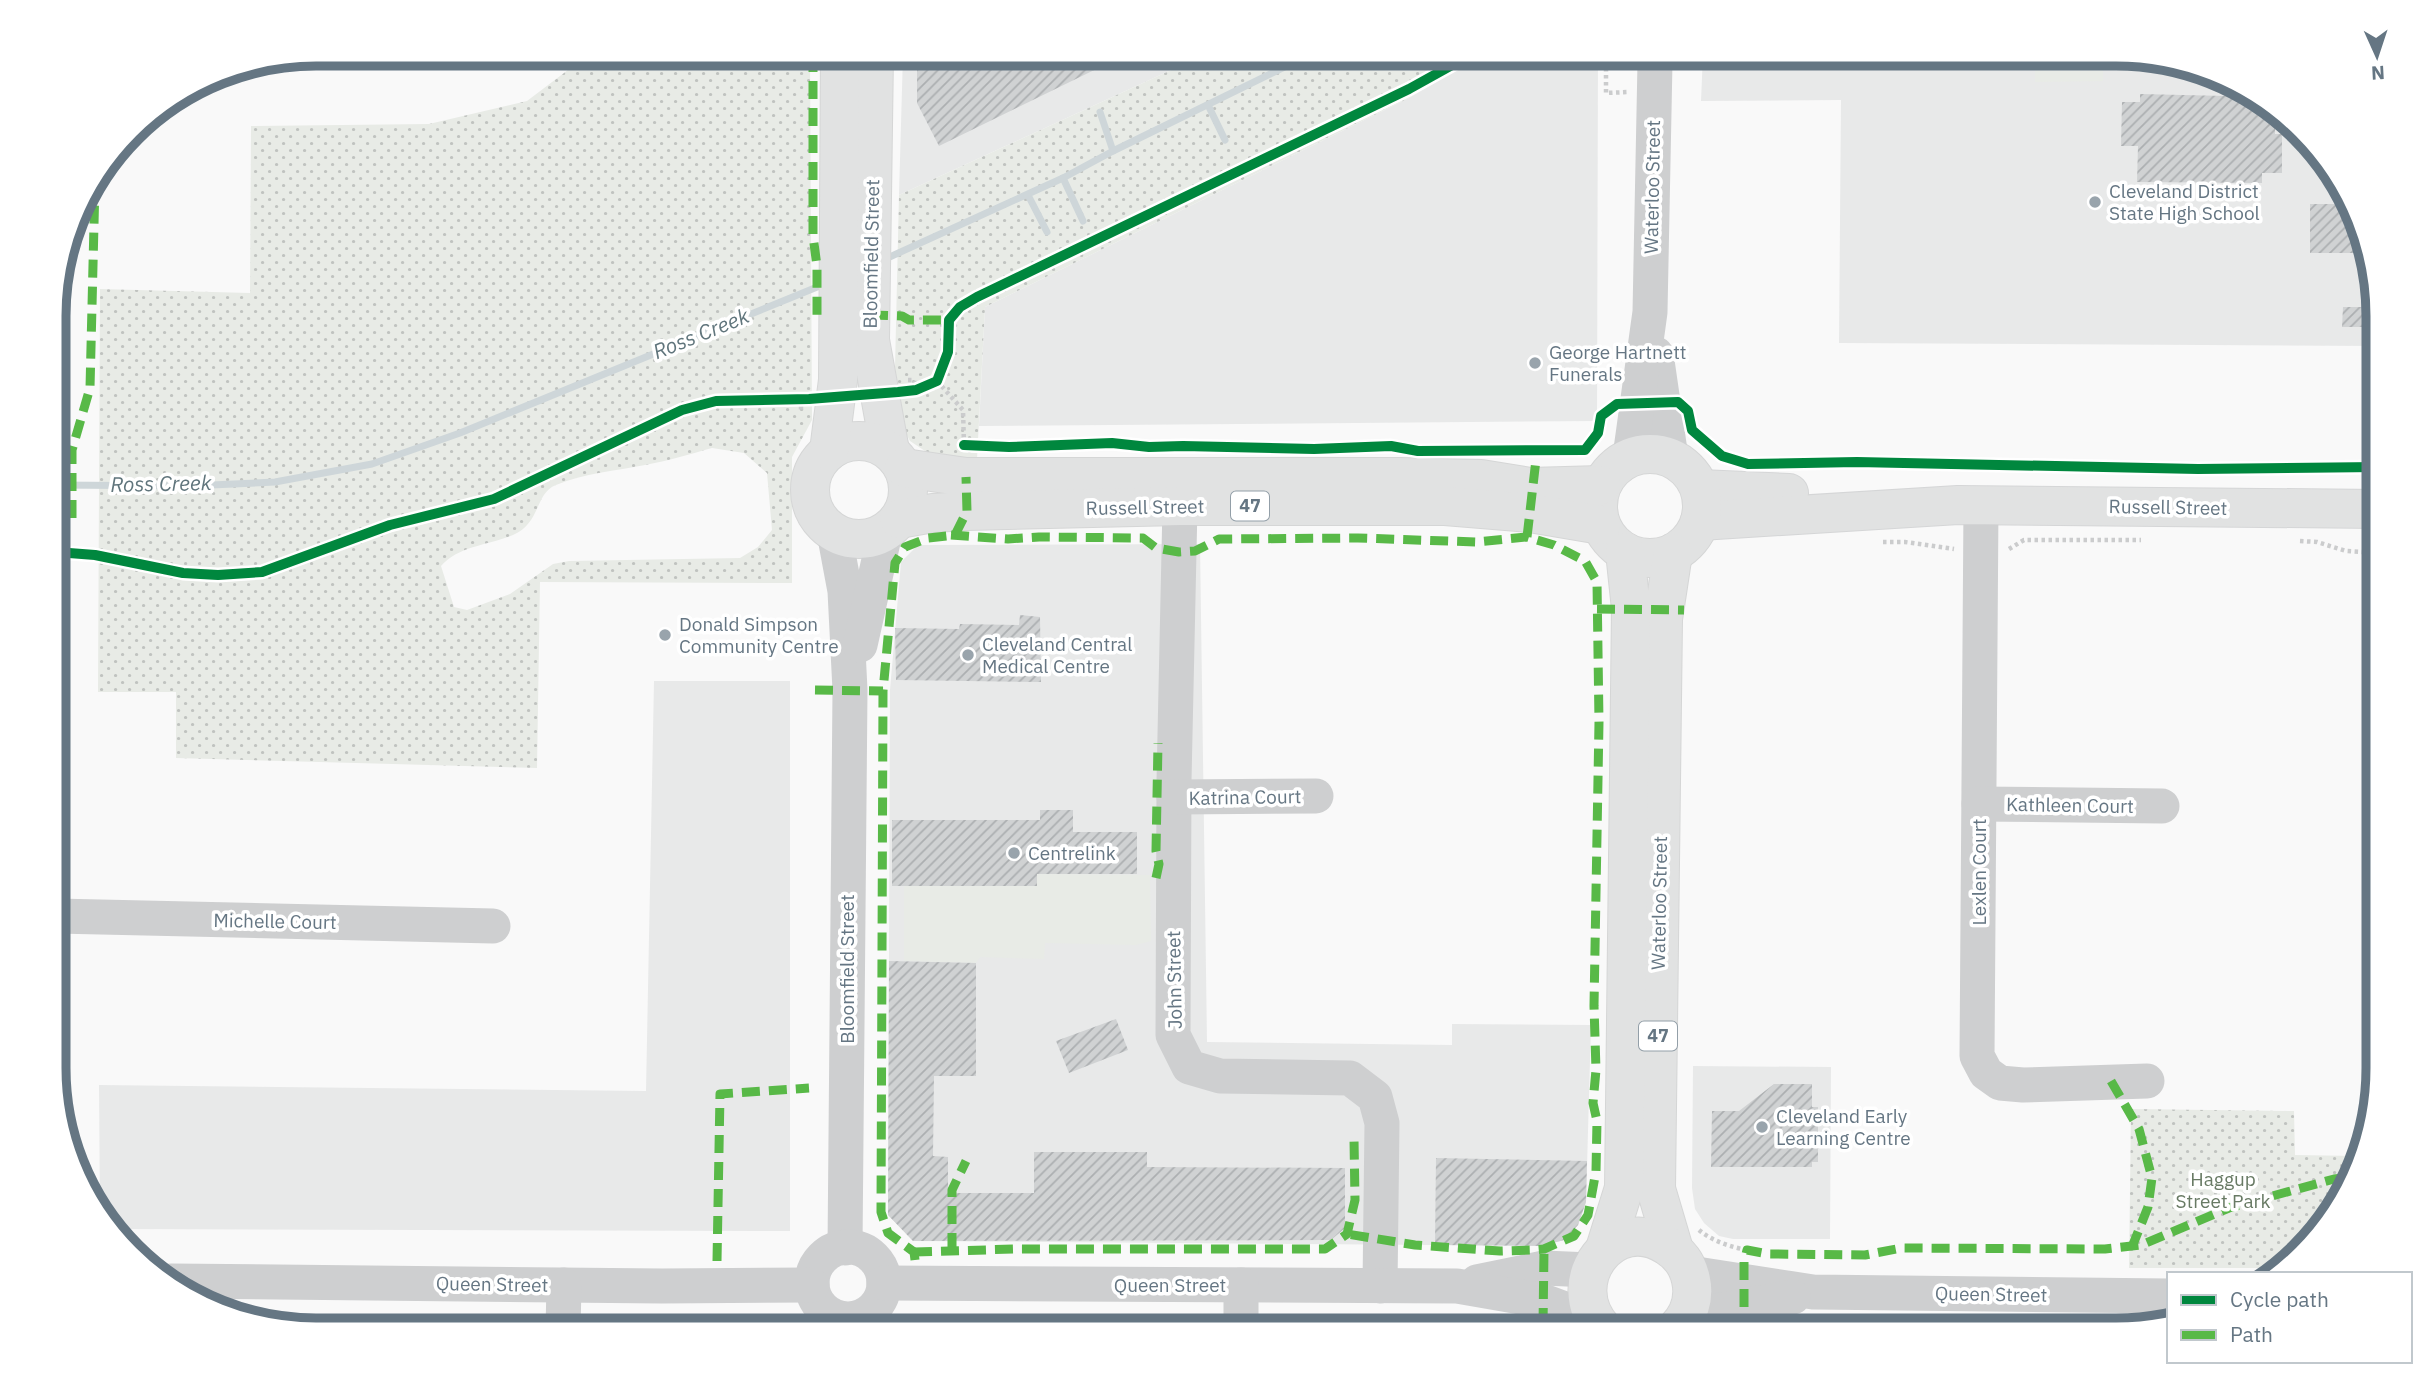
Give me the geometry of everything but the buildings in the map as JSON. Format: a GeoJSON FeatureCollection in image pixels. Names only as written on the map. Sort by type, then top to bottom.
{"type":"FeatureCollection","features":[{"type":"Feature","properties":{"kind":"main road","name":"Bloomfield Street"},"geometry":{"type":"LineString","coordinates":[[829,451],[838,380],[855,307],[855,234],[841,66]]}},
{"type":"Feature","properties":{"kind":"main road","name":"Bloomfield Street"},"geometry":{"type":"LineString","coordinates":[[855,234],[873,66]]}},
{"type":"Feature","properties":{"kind":"main road","name":"Bloomfield Street"},"geometry":{"type":"LineString","coordinates":[[855,307],[870,340],[897,460]]}},
{"type":"Feature","properties":{"kind":"main road","name":"47"},"geometry":{"type":"LineString","coordinates":[[829,451],[844,443],[876,443],[897,460]]}},
{"type":"Feature","properties":{"kind":"main road"},"geometry":{"type":"LineString","coordinates":[[829,451],[815,468],[810,482],[810,496],[822,523],[834,533]]}},
{"type":"Feature","properties":{"kind":"main road","name":"Russell Street"},"geometry":{"type":"LineString","coordinates":[[897,460],[964,453],[1481,479],[1530,487],[1601,485]]}},
{"type":"Feature","properties":{"kind":"main road"},"geometry":{"type":"LineString","coordinates":[[1601,485],[1612,469],[1630,457],[1653,453],[1671,458],[1690,472],[1700,505],[1690,539],[1673,553]]}},
{"type":"Feature","properties":{"kind":"main road"},"geometry":{"type":"LineString","coordinates":[[892,526],[906,507],[909,494],[908,481],[897,460]]}},
{"type":"Feature","properties":{"kind":"main road","name":"47"},"geometry":{"type":"LineString","coordinates":[[1601,485],[1597,509],[1613,539],[1649,558],[1673,553]]}},
{"type":"Feature","properties":{"kind":"main road","name":"Russell Street"},"geometry":{"type":"LineString","coordinates":[[1700,505],[2366,509]]}},
{"type":"Feature","properties":{"kind":"main road","name":"Russell Street"},"geometry":{"type":"LineString","coordinates":[[892,526],[933,513],[967,511],[1180,506],[1445,506],[1530,513],[1613,539]]}},
{"type":"Feature","properties":{"kind":"main road","name":"47"},"geometry":{"type":"LineString","coordinates":[[834,533],[859,540],[872,538],[892,526]]}},
{"type":"Feature","properties":{"kind":"main road","name":"Waterloo Street"},"geometry":{"type":"LineString","coordinates":[[1597,1259],[1624,1188],[1631,610],[1613,539]]}},
{"type":"Feature","properties":{"kind":"main road","name":"Waterloo Street"},"geometry":{"type":"LineString","coordinates":[[1673,553],[1663,619],[1656,1189],[1686,1250]]}},
{"type":"Feature","properties":{"kind":"main road"},"geometry":{"type":"LineString","coordinates":[[1597,1259],[1618,1242],[1633,1238],[1648,1238],[1686,1250]]}},
{"type":"Feature","properties":{"kind":"main road","name":"47"},"geometry":{"type":"LineString","coordinates":[[1683,1318],[1692,1295],[1686,1250]]}},
{"type":"Feature","properties":{"kind":"main road","name":"47"},"geometry":{"type":"LineString","coordinates":[[1594,1318],[1587,1304],[1586,1287],[1597,1259]]}},
{"type":"Feature","properties":{"kind":"street","name":"Waterloo Street"},"geometry":{"type":"LineString","coordinates":[[1630,457],[1650,312],[1656,69]]}},
{"type":"Feature","properties":{"kind":"street","name":"Waterloo Street"},"geometry":{"type":"LineString","coordinates":[[1650,312],[1671,458]]}},
{"type":"Feature","properties":{"kind":"street","name":"Lexlen Court"},"geometry":{"type":"LineString","coordinates":[[1970,505],[1981,556],[1977,1056],[1986,1073],[2000,1083],[2023,1085],[2147,1081]]}},
{"type":"Feature","properties":{"kind":"street","name":"John Street"},"geometry":{"type":"LineString","coordinates":[[1180,506],[1174,797],[1173,1035],[1189,1067],[1220,1076],[1350,1077],[1375,1097],[1382,1124],[1380,1286]]}},
{"type":"Feature","properties":{"kind":"street","name":"Bloomfield Street"},"geometry":{"type":"LineString","coordinates":[[850,690],[892,526]]}},
{"type":"Feature","properties":{"kind":"street","name":"Bloomfield Street"},"geometry":{"type":"LineString","coordinates":[[834,533],[845,590],[850,690],[845,1248]]}},
{"type":"Feature","properties":{"kind":"street","name":"Katrina Court"},"geometry":{"type":"LineString","coordinates":[[1174,797],[1316,796]]}},
{"type":"Feature","properties":{"kind":"street","name":"Kathleen Court"},"geometry":{"type":"LineString","coordinates":[[1979,804],[2162,806]]}},
{"type":"Feature","properties":{"kind":"street","name":"Michelle Court"},"geometry":{"type":"LineString","coordinates":[[66,916],[493,926]]}},
{"type":"Feature","properties":{"kind":"street"},"geometry":{"type":"LineString","coordinates":[[834,1318],[818,1304],[812,1285],[813,1274],[817,1264],[834,1250],[857,1248],[876,1261],[882,1271],[884,1283],[877,1305],[856,1318]]}},
{"type":"Feature","properties":{"kind":"street","name":"Queen Street"},"geometry":{"type":"LineString","coordinates":[[1686,1250],[1813,1292]]}},
{"type":"Feature","properties":{"kind":"street","name":"Queen Street"},"geometry":{"type":"LineString","coordinates":[[1457,1286],[1597,1259]]}},
{"type":"Feature","properties":{"kind":"street","name":"Queen Street"},"geometry":{"type":"LineString","coordinates":[[188,1281],[812,1285]]}},
{"type":"Feature","properties":{"kind":"street","name":"Queen Street"},"geometry":{"type":"LineString","coordinates":[[884,1283],[1457,1286],[1543,1301],[1582,1318]]}},
{"type":"Feature","properties":{"kind":"street"},"geometry":{"type":"LineString","coordinates":[[564,1285],[564,1318]]}},
{"type":"Feature","properties":{"kind":"street"},"geometry":{"type":"LineString","coordinates":[[1241,1285],[1241,1318]]}},
{"type":"Feature","properties":{"kind":"street","name":"Queen Street"},"geometry":{"type":"LineString","coordinates":[[1701,1318],[1813,1292],[2167,1296]]}},
{"type":"Feature","properties":{"kind":"path"},"geometry":{"type":"LineString","coordinates":[[1606,66],[1606,93],[1656,69]]}},
{"type":"Feature","properties":{"kind":"path"},"geometry":{"type":"LineString","coordinates":[[914,380],[916,390]]}},
{"type":"Feature","properties":{"kind":"path"},"geometry":{"type":"LineString","coordinates":[[937,381],[963,410],[964,453]]}},
{"type":"Feature","properties":{"kind":"path"},"geometry":{"type":"LineString","coordinates":[[1878,542],[1905,542],[1997,557],[2024,540],[2152,540]]}},
{"type":"Feature","properties":{"kind":"path"},"geometry":{"type":"LineString","coordinates":[[2291,540],[2317,542],[2346,551],[2366,552]]}},
{"type":"Feature","properties":{"kind":"path"},"geometry":{"type":"LineString","coordinates":[[1686,1250],[1705,1235],[1747,1250]]}},
{"type":"Feature","properties":{"kind":"shaded area"},"geometry":{"type":"Polygon","coordinates":[[[903,66],[1180,66],[899,195],[903,66]]]}},
{"type":"Feature","properties":{"kind":"shaded area"},"geometry":{"type":"Polygon","coordinates":[[[1463,66],[1598,66],[1597,421],[979,426],[985,307],[1409,98],[1463,66]]]}},
{"type":"Feature","properties":{"kind":"shaded area","name":"Cleveland District State High School"},"geometry":{"type":"Polygon","coordinates":[[[1702,66],[2116,66],[2165,71],[2197,80],[2227,92],[2269,118],[2315,164],[2333,192],[2353,236],[2362,268],[2366,300],[2366,346],[1839,343],[1841,100],[1701,101],[1702,66]]]}},
{"type":"Feature","properties":{"kind":"shaded area"},"geometry":{"type":"Polygon","coordinates":[[[1200,544],[1207,1042],[1452,1045],[1452,1024],[1591,1025],[1586,1202],[1578,1225],[1564,1240],[1542,1246],[913,1241],[888,1215],[890,690],[901,562],[918,545],[1200,544]]]}},
{"type":"Feature","properties":{"kind":"shaded area"},"geometry":{"type":"Polygon","coordinates":[[[654,681],[790,681],[790,1231],[126,1229],[100,1192],[99,1085],[646,1091],[654,681]]]}},
{"type":"Feature","properties":{"kind":"shaded area","name":"Cleveland Early Learning Centre"},"geometry":{"type":"Polygon","coordinates":[[[1693,1066],[1831,1067],[1830,1239],[1733,1239],[1719,1236],[1704,1223],[1695,1209],[1692,1188],[1693,1066]]]}},
{"type":"Feature","properties":{"kind":"green space"},"geometry":{"type":"Polygon","coordinates":[[[573,66],[810,66],[812,420],[792,457],[792,583],[540,582],[537,768],[176,758],[176,692],[98,692],[100,289],[250,293],[251,126],[429,124],[527,101],[573,66]],[[712,448],[654,463],[589,475],[556,485],[544,494],[529,523],[522,530],[456,554],[441,566],[454,607],[467,610],[510,594],[553,564],[569,561],[740,558],[758,547],[772,530],[767,473],[744,453],[712,448]]]}},
{"type":"Feature","properties":{"kind":"green space"},"geometry":{"type":"Polygon","coordinates":[[[1180,66],[1463,66],[1409,98],[985,307],[977,459],[937,459],[910,441],[894,411],[899,195],[1180,66]]]}},
{"type":"Feature","properties":{"kind":"green space"},"geometry":{"type":"Polygon","coordinates":[[[2035,66],[2103,66],[2103,81],[2035,82],[2035,66]]]}},
{"type":"Feature","properties":{"kind":"green space"},"geometry":{"type":"Polygon","coordinates":[[[1037,874],[1150,875],[1151,941],[1136,945],[1045,943],[1044,959],[980,957],[976,963],[904,961],[904,886],[1037,886],[1037,874]]]}},
{"type":"Feature","properties":{"kind":"green space","name":"Haggup Street Park"},"geometry":{"type":"Polygon","coordinates":[[[2131,1109],[2294,1111],[2295,1155],[2350,1156],[2341,1178],[2315,1220],[2266,1268],[2129,1268],[2131,1109]]]}},
{"type":"Feature","properties":{"kind":"waterway","name":"Ross Creek"},"geometry":{"type":"LineString","coordinates":[[883,260],[1063,178],[1287,66]]}},
{"type":"Feature","properties":{"kind":"waterway"},"geometry":{"type":"LineString","coordinates":[[1208,105],[1225,140]]}},
{"type":"Feature","properties":{"kind":"waterway"},"geometry":{"type":"LineString","coordinates":[[1100,112],[1113,151]]}},
{"type":"Feature","properties":{"kind":"waterway"},"geometry":{"type":"LineString","coordinates":[[1063,178],[1083,221]]}},
{"type":"Feature","properties":{"kind":"waterway"},"geometry":{"type":"LineString","coordinates":[[1028,195],[1047,232]]}},
{"type":"Feature","properties":{"kind":"waterway","name":"Ross Creek"},"geometry":{"type":"LineString","coordinates":[[66,485],[189,486],[275,482],[372,464],[460,433],[827,283]]}},
{"type":"Feature","properties":{"kind":"marked path"},"geometry":{"type":"LineString","coordinates":[[813,66],[813,236],[817,266],[817,317]]}},
{"type":"Feature","properties":{"kind":"marked path"},"geometry":{"type":"LineString","coordinates":[[72,518],[72,450],[90,388],[95,202]]}},
{"type":"Feature","properties":{"kind":"marked path"},"geometry":{"type":"LineString","coordinates":[[870,315],[902,316],[909,320],[949,320]]}},
{"type":"Feature","properties":{"kind":"marked path"},"geometry":{"type":"LineString","coordinates":[[1527,537],[1537,451]]}},
{"type":"Feature","properties":{"kind":"marked path"},"geometry":{"type":"LineString","coordinates":[[915,1260],[914,1252],[888,1233],[881,1212],[883,691],[895,563],[905,547],[928,538],[955,535],[967,511],[966,477]]}},
{"type":"Feature","properties":{"kind":"marked path"},"geometry":{"type":"LineString","coordinates":[[951,535],[1008,539],[1143,538],[1156,548],[1179,552],[1195,551],[1219,539],[1358,538],[1476,542],[1527,537],[1554,545],[1585,561],[1597,582],[1599,722],[1594,1006],[1596,1070],[1593,1103],[1597,1121],[1596,1171],[1588,1215],[1574,1236],[1544,1249],[1532,1250],[1500,1251],[1415,1245],[1347,1234]]}},
{"type":"Feature","properties":{"kind":"marked path"},"geometry":{"type":"LineString","coordinates":[[1597,609],[1684,610]]}},
{"type":"Feature","properties":{"kind":"marked path"},"geometry":{"type":"LineString","coordinates":[[815,690],[883,691]]}},
{"type":"Feature","properties":{"kind":"marked path"},"geometry":{"type":"LineString","coordinates":[[1156,878],[1159,864],[1156,851],[1158,743]]}},
{"type":"Feature","properties":{"kind":"marked path"},"geometry":{"type":"LineString","coordinates":[[2111,1081],[2139,1129],[2152,1178],[2148,1207],[2132,1247]]}},
{"type":"Feature","properties":{"kind":"marked path"},"geometry":{"type":"LineString","coordinates":[[717,1261],[720,1094],[809,1088]]}},
{"type":"Feature","properties":{"kind":"marked path"},"geometry":{"type":"LineString","coordinates":[[914,1252],[1016,1249],[1325,1249],[1347,1234],[1355,1200],[1354,1139]]}},
{"type":"Feature","properties":{"kind":"marked path"},"geometry":{"type":"LineString","coordinates":[[952,1251],[952,1190],[966,1161]]}},
{"type":"Feature","properties":{"kind":"marked path"},"geometry":{"type":"LineString","coordinates":[[1744,1307],[1744,1262],[1747,1250],[1768,1254],[1865,1255],[1902,1248],[2105,1249],[2141,1245],[2229,1208],[2341,1178]]}},
{"type":"Feature","properties":{"kind":"marked path"},"geometry":{"type":"LineString","coordinates":[[1543,1318],[1544,1249]]}},
{"type":"Feature","properties":{"kind":"cycle path"},"geometry":{"type":"LineString","coordinates":[[66,553],[95,555],[183,573],[218,575],[262,572],[390,525],[494,499],[682,410],[716,401],[809,399],[916,390],[937,381],[948,352],[949,320],[960,307],[1409,89],[1450,66]]}},
{"type":"Feature","properties":{"kind":"cycle path"},"geometry":{"type":"LineString","coordinates":[[964,445],[1009,447],[1112,443],[1149,447],[1314,449],[1391,446],[1418,451],[1585,450],[1598,433],[1601,416],[1617,404],[1678,402],[1688,411],[1692,430],[1722,456],[1748,464],[1857,462],[2198,469],[2366,467]]}},
{"type":"Feature","properties":{"kind":"place","name":"Cleveland District State High School"},"geometry":{"type":"Point","coordinates":[2095,202]}},
{"type":"Feature","properties":{"kind":"place","name":"George Hartnett Funerals"},"geometry":{"type":"Point","coordinates":[1535,363]}},
{"type":"Feature","properties":{"kind":"place","name":"Donald Simpson Community Centre"},"geometry":{"type":"Point","coordinates":[665,635]}},
{"type":"Feature","properties":{"kind":"place","name":"Cleveland Central Medical Centre"},"geometry":{"type":"Point","coordinates":[968,655]}},
{"type":"Feature","properties":{"kind":"place","name":"Centrelink"},"geometry":{"type":"Point","coordinates":[1014,853]}},
{"type":"Feature","properties":{"kind":"place","name":"Cleveland Early Learning Centre"},"geometry":{"type":"Point","coordinates":[1762,1127]}}]}
